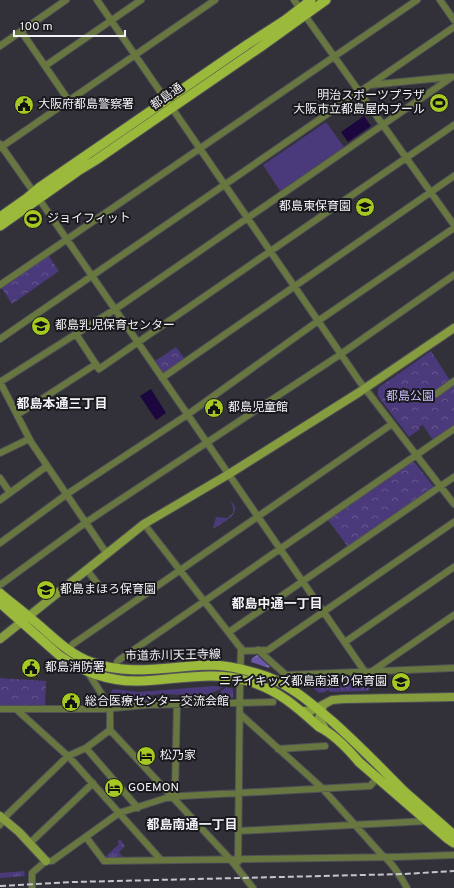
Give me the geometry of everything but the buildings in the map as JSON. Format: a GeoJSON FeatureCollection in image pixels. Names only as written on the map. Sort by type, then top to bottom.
{"type":"FeatureCollection","features":[{"type":"Feature","properties":{"kind":"main road","name":"都島通"},"geometry":{"type":"LineString","coordinates":[[0,216],[36,196],[168,110],[302,12],[311,0]]}},
{"type":"Feature","properties":{"kind":"main road","name":"都島通"},"geometry":{"type":"LineString","coordinates":[[0,226],[36,196],[170,98],[248,44],[302,12],[326,0]]}},
{"type":"Feature","properties":{"kind":"main road","name":"市道赤川天王寺線"},"geometry":{"type":"LineString","coordinates":[[0,593],[68,650],[91,662],[116,668],[134,670],[211,665],[240,668],[281,683],[321,707],[452,839]]}},
{"type":"Feature","properties":{"kind":"main road","name":"市道赤川天王寺線"},"geometry":{"type":"LineString","coordinates":[[0,603],[60,656],[86,671],[106,677],[139,681],[218,676],[240,679],[260,685],[275,692],[292,703],[319,727],[324,729],[377,778],[427,821],[452,839]]}},
{"type":"Feature","properties":{"kind":"main road"},"geometry":{"type":"LineString","coordinates":[[452,839],[454,848]]}},
{"type":"Feature","properties":{"kind":"street"},"geometry":{"type":"LineString","coordinates":[[0,46],[66,0]]}},
{"type":"Feature","properties":{"kind":"street"},"geometry":{"type":"LineString","coordinates":[[97,0],[135,55],[170,98],[168,110],[199,148],[365,388],[454,504]]}},
{"type":"Feature","properties":{"kind":"street"},"geometry":{"type":"LineString","coordinates":[[45,66],[141,0]]}},
{"type":"Feature","properties":{"kind":"street"},"geometry":{"type":"LineString","coordinates":[[215,0],[1,146],[323,612],[368,672]]}},
{"type":"Feature","properties":{"kind":"street"},"geometry":{"type":"LineString","coordinates":[[0,543],[67,494],[187,415],[318,321],[454,227],[431,192],[294,0]]}},
{"type":"Feature","properties":{"kind":"street"},"geometry":{"type":"LineString","coordinates":[[0,285],[417,0]]}},
{"type":"Feature","properties":{"kind":"street"},"geometry":{"type":"LineString","coordinates":[[440,0],[454,20]]}},
{"type":"Feature","properties":{"kind":"street"},"geometry":{"type":"LineString","coordinates":[[0,338],[454,27]]}},
{"type":"Feature","properties":{"kind":"street"},"geometry":{"type":"LineString","coordinates":[[21,31],[69,101]]}},
{"type":"Feature","properties":{"kind":"street"},"geometry":{"type":"LineString","coordinates":[[368,85],[453,77]]}},
{"type":"Feature","properties":{"kind":"street"},"geometry":{"type":"LineString","coordinates":[[106,554],[29,439],[0,382],[114,310],[453,77]]}},
{"type":"Feature","properties":{"kind":"street"},"geometry":{"type":"LineString","coordinates":[[76,334],[99,369],[454,125]]}},
{"type":"Feature","properties":{"kind":"street"},"geometry":{"type":"LineString","coordinates":[[162,378],[454,176]]}},
{"type":"Feature","properties":{"kind":"street"},"geometry":{"type":"LineString","coordinates":[[0,585],[86,522],[341,354],[454,275]]}},
{"type":"Feature","properties":{"kind":"street"},"geometry":{"type":"LineString","coordinates":[[0,639],[144,524],[229,474],[365,388],[454,328]]}},
{"type":"Feature","properties":{"kind":"street"},"geometry":{"type":"LineString","coordinates":[[17,415],[96,364]]}},
{"type":"Feature","properties":{"kind":"street"},"geometry":{"type":"LineString","coordinates":[[436,394],[454,382]]}},
{"type":"Feature","properties":{"kind":"street"},"geometry":{"type":"LineString","coordinates":[[68,650],[73,644],[392,424]]}},
{"type":"Feature","properties":{"kind":"street"},"geometry":{"type":"LineString","coordinates":[[116,668],[117,662],[454,429]]}},
{"type":"Feature","properties":{"kind":"street"},"geometry":{"type":"LineString","coordinates":[[0,453],[29,439]]}},
{"type":"Feature","properties":{"kind":"street"},"geometry":{"type":"LineString","coordinates":[[0,500],[47,466]]}},
{"type":"Feature","properties":{"kind":"street"},"geometry":{"type":"LineString","coordinates":[[229,632],[454,477]]}},
{"type":"Feature","properties":{"kind":"street"},"geometry":{"type":"LineString","coordinates":[[0,478],[10,493]]}},
{"type":"Feature","properties":{"kind":"street"},"geometry":{"type":"LineString","coordinates":[[242,650],[268,650],[454,522]]}},
{"type":"Feature","properties":{"kind":"street"},"geometry":{"type":"LineString","coordinates":[[144,524],[186,566],[205,601],[242,650],[240,668],[239,870]]}},
{"type":"Feature","properties":{"kind":"street"},"geometry":{"type":"LineString","coordinates":[[344,642],[454,567]]}},
{"type":"Feature","properties":{"kind":"street"},"geometry":{"type":"LineString","coordinates":[[87,570],[103,590]]}},
{"type":"Feature","properties":{"kind":"street"},"geometry":{"type":"LineString","coordinates":[[368,672],[454,615]]}},
{"type":"Feature","properties":{"kind":"street"},"geometry":{"type":"LineString","coordinates":[[258,650],[286,675],[452,667]]}},
{"type":"Feature","properties":{"kind":"street"},"geometry":{"type":"LineString","coordinates":[[86,671],[110,708],[110,730],[230,859],[253,888]]}},
{"type":"Feature","properties":{"kind":"street"},"geometry":{"type":"LineString","coordinates":[[301,711],[311,711],[332,700],[454,697]]}},
{"type":"Feature","properties":{"kind":"street"},"geometry":{"type":"LineString","coordinates":[[0,709],[110,708],[146,705],[273,702]]}},
{"type":"Feature","properties":{"kind":"street"},"geometry":{"type":"LineString","coordinates":[[172,797],[175,792],[177,704]]}},
{"type":"Feature","properties":{"kind":"street"},"geometry":{"type":"LineString","coordinates":[[321,707],[319,718],[324,729]]}},
{"type":"Feature","properties":{"kind":"street"},"geometry":{"type":"LineString","coordinates":[[16,709],[68,756],[161,860]]}},
{"type":"Feature","properties":{"kind":"street"},"geometry":{"type":"LineString","coordinates":[[240,714],[322,788],[386,857],[407,888]]}},
{"type":"Feature","properties":{"kind":"street"},"geometry":{"type":"LineString","coordinates":[[2,821],[68,756],[86,748],[110,730]]}},
{"type":"Feature","properties":{"kind":"street"},"geometry":{"type":"LineString","coordinates":[[278,749],[325,746]]}},
{"type":"Feature","properties":{"kind":"street"},"geometry":{"type":"LineString","coordinates":[[86,748],[138,808]]}},
{"type":"Feature","properties":{"kind":"street"},"geometry":{"type":"LineString","coordinates":[[32,888],[32,873],[46,861],[52,861],[119,813],[172,797],[370,786],[377,778]]}},
{"type":"Feature","properties":{"kind":"street"},"geometry":{"type":"LineString","coordinates":[[30,843],[93,783]]}},
{"type":"Feature","properties":{"kind":"street"},"geometry":{"type":"LineString","coordinates":[[2,821],[8,822],[46,861]]}},
{"type":"Feature","properties":{"kind":"street"},"geometry":{"type":"LineString","coordinates":[[238,831],[427,821]]}},
{"type":"Feature","properties":{"kind":"street"},"geometry":{"type":"LineString","coordinates":[[86,837],[104,861],[454,855]]}},
{"type":"Feature","properties":{"kind":"green space"},"geometry":{"type":"Polygon","coordinates":[[[326,122],[344,147],[280,191],[263,165],[326,122]]]}},
{"type":"Feature","properties":{"kind":"green space"},"geometry":{"type":"Polygon","coordinates":[[[48,255],[59,271],[12,304],[1,287],[48,255]]]}},
{"type":"Feature","properties":{"kind":"green space"},"geometry":{"type":"Polygon","coordinates":[[[176,347],[185,359],[165,373],[155,361],[176,347]]]}},
{"type":"Feature","properties":{"kind":"green space","name":"都島公園"},"geometry":{"type":"Polygon","coordinates":[[[431,351],[451,382],[454,384],[454,426],[433,440],[423,425],[409,437],[378,396],[378,388],[431,351]]]}},
{"type":"Feature","properties":{"kind":"green space"},"geometry":{"type":"Polygon","coordinates":[[[411,462],[415,463],[434,487],[348,547],[328,520],[411,462]]]}},
{"type":"Feature","properties":{"kind":"green space"},"geometry":{"type":"Polygon","coordinates":[[[230,500],[235,506],[234,513],[225,521],[213,528],[216,517],[227,518],[233,513],[233,507],[230,500]]]}},
{"type":"Feature","properties":{"kind":"green space"},"geometry":{"type":"Polygon","coordinates":[[[257,655],[270,667],[269,668],[251,662],[252,658],[257,655]]]}},
{"type":"Feature","properties":{"kind":"green space"},"geometry":{"type":"Polygon","coordinates":[[[371,674],[371,676],[322,679],[320,677],[371,674]]]}},
{"type":"Feature","properties":{"kind":"green space"},"geometry":{"type":"Polygon","coordinates":[[[371,676],[371,687],[368,691],[329,692],[329,690],[327,690],[326,692],[319,693],[314,689],[316,685],[315,681],[322,681],[322,679],[371,676]]]}},
{"type":"Feature","properties":{"kind":"green space"},"geometry":{"type":"Polygon","coordinates":[[[0,678],[46,681],[45,706],[0,706],[0,678]]]}},
{"type":"Feature","properties":{"kind":"green space"},"geometry":{"type":"Polygon","coordinates":[[[214,686],[223,687],[208,694],[159,694],[115,702],[110,694],[113,689],[139,692],[214,686]]]}},
{"type":"Feature","properties":{"kind":"green space"},"geometry":{"type":"Polygon","coordinates":[[[226,687],[233,689],[233,698],[225,698],[217,695],[226,687]]]}},
{"type":"Feature","properties":{"kind":"green space"},"geometry":{"type":"Polygon","coordinates":[[[212,695],[227,701],[123,703],[158,697],[188,698],[212,695]]]}},
{"type":"Feature","properties":{"kind":"green space"},"geometry":{"type":"Polygon","coordinates":[[[120,839],[125,846],[119,852],[124,858],[104,858],[119,844],[117,842],[120,839]]]}},
{"type":"Feature","properties":{"kind":"green space"},"geometry":{"type":"Polygon","coordinates":[[[24,871],[25,876],[0,878],[0,873],[24,871]]]}},
{"type":"Feature","properties":{"kind":"shaded area"},"geometry":{"type":"Polygon","coordinates":[[[364,116],[371,126],[348,142],[341,132],[364,116]]]}},
{"type":"Feature","properties":{"kind":"shaded area"},"geometry":{"type":"Polygon","coordinates":[[[151,389],[166,413],[156,420],[140,396],[151,389]]]}},
{"type":"Feature","properties":{"kind":"railway"},"geometry":{"type":"LineString","coordinates":[[0,886],[74,882],[404,874],[454,871]]}},
{"type":"Feature","properties":{"kind":"place","name":"明治スポーツプラザ 大阪市立都島屋内プール"},"geometry":{"type":"Point","coordinates":[439,103]}},
{"type":"Feature","properties":{"kind":"place","name":"大阪府都島警察署"},"geometry":{"type":"Point","coordinates":[24,105]}},
{"type":"Feature","properties":{"kind":"place","name":"都島東保育園"},"geometry":{"type":"Point","coordinates":[365,207]}},
{"type":"Feature","properties":{"kind":"place","name":"ジョイフィット"},"geometry":{"type":"Point","coordinates":[33,219]}},
{"type":"Feature","properties":{"kind":"place","name":"都島乳児保育センター"},"geometry":{"type":"Point","coordinates":[41,326]}},
{"type":"Feature","properties":{"kind":"place","name":"都島児童館"},"geometry":{"type":"Point","coordinates":[214,408]}},
{"type":"Feature","properties":{"kind":"place","name":"都島まほろ保育園"},"geometry":{"type":"Point","coordinates":[46,590]}},
{"type":"Feature","properties":{"kind":"place","name":"都島消防署"},"geometry":{"type":"Point","coordinates":[31,668]}},
{"type":"Feature","properties":{"kind":"place","name":"ニチイキッズ都島南通り保育園"},"geometry":{"type":"Point","coordinates":[401,682]}},
{"type":"Feature","properties":{"kind":"place","name":"総合医療センター交流会館"},"geometry":{"type":"Point","coordinates":[71,702]}},
{"type":"Feature","properties":{"kind":"place","name":"松乃家"},"geometry":{"type":"Point","coordinates":[146,756]}},
{"type":"Feature","properties":{"kind":"place","name":"GOEMON"},"geometry":{"type":"Point","coordinates":[114,788]}},
{"type":"Feature","properties":{"kind":"district","name":"都島本通三丁目"},"geometry":{"type":"Point","coordinates":[62,405]}},
{"type":"Feature","properties":{"kind":"district","name":"都島中通一丁目"},"geometry":{"type":"Point","coordinates":[277,605]}},
{"type":"Feature","properties":{"kind":"district","name":"都島南通一丁目"},"geometry":{"type":"Point","coordinates":[192,826]}}]}
